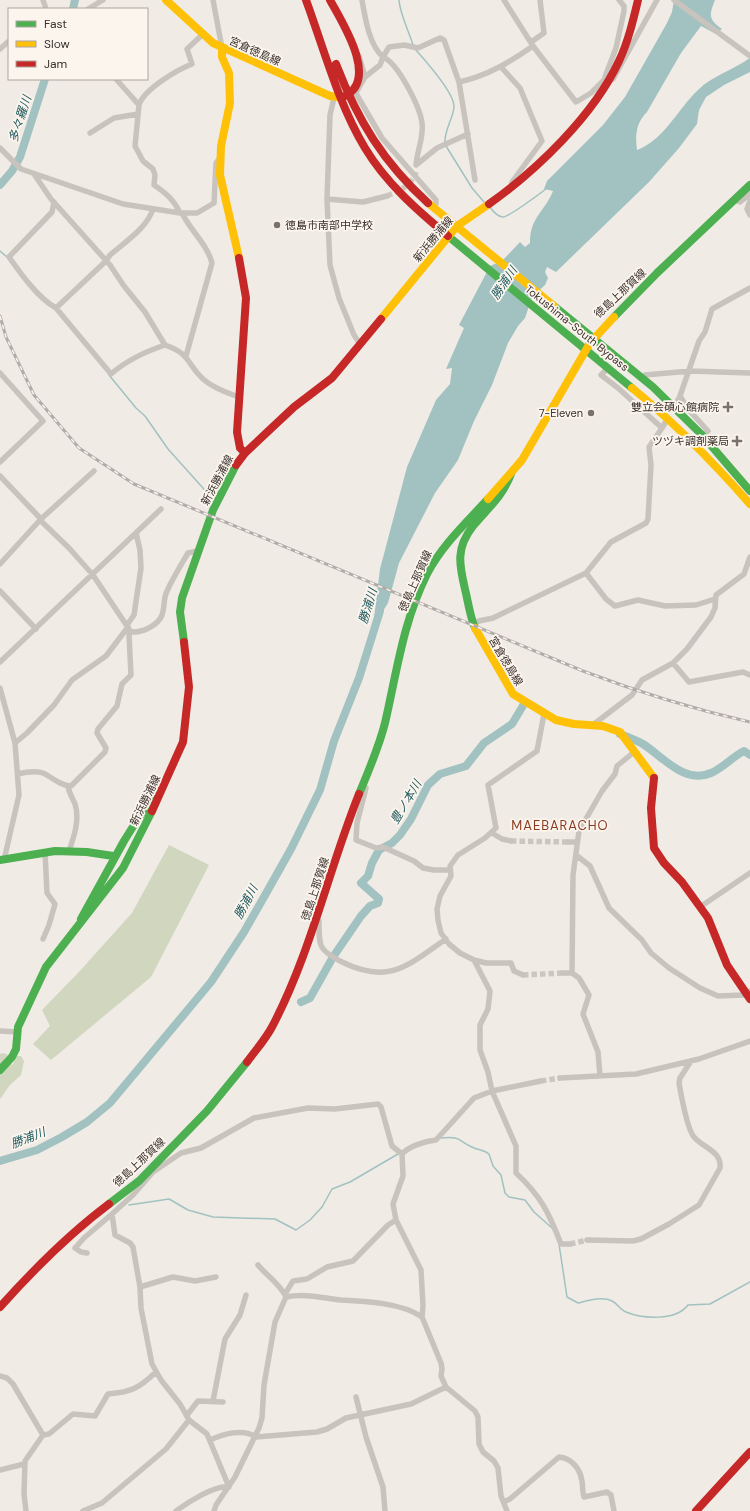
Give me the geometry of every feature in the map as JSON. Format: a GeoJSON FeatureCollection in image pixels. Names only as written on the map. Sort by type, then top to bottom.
{"type":"FeatureCollection","features":[{"type":"Feature","properties":{"kind":"main road","name":"宮倉徳島線"},"geometry":{"type":"LineString","coordinates":[[166,0],[203,34],[225,50],[338,97]]}},
{"type":"Feature","properties":{"kind":"main road","name":"Tokushima-South Bypass"},"geometry":{"type":"LineString","coordinates":[[306,0],[338,97],[365,148],[377,166],[405,199],[450,239],[658,409],[694,442],[732,482],[746,490]]}},
{"type":"Feature","properties":{"kind":"main road","name":"Tokushima-South Bypass"},"geometry":{"type":"LineString","coordinates":[[313,0],[338,97],[400,176],[433,207],[590,338],[653,387],[702,435],[740,479],[746,490],[750,504]]}},
{"type":"Feature","properties":{"kind":"main road"},"geometry":{"type":"LineString","coordinates":[[330,0],[354,50],[361,76],[355,91],[338,97]]}},
{"type":"Feature","properties":{"kind":"main road","name":"新浜勝浦線"},"geometry":{"type":"LineString","coordinates":[[0,1070],[12,1057],[16,1049],[17,1032],[20,1020],[46,967],[123,868],[162,789],[183,742],[187,712],[188,667],[180,612],[185,584],[220,494],[236,465],[245,453],[294,407],[332,378],[459,228],[536,167],[590,109],[606,80],[616,67],[628,39],[638,0]]}},
{"type":"Feature","properties":{"kind":"main road"},"geometry":{"type":"LineString","coordinates":[[225,50],[222,57],[229,73],[230,103],[220,158],[220,175],[242,271],[246,298],[239,397],[238,442],[245,453]]}},
{"type":"Feature","properties":{"kind":"main road"},"geometry":{"type":"LineString","coordinates":[[400,176],[410,194],[446,228],[450,239]]}},
{"type":"Feature","properties":{"kind":"main road","name":"徳島上那賀線"},"geometry":{"type":"LineString","coordinates":[[0,1306],[36,1267],[77,1228],[151,1171],[207,1111],[262,1043],[280,1014],[319,913],[352,812],[382,736],[404,632],[435,558],[511,474],[531,446],[582,347],[609,315],[660,270],[750,185]]}},
{"type":"Feature","properties":{"kind":"main road"},"geometry":{"type":"LineString","coordinates":[[590,338],[627,374],[658,409]]}},
{"type":"Feature","properties":{"kind":"main road","name":"宮倉徳島線"},"geometry":{"type":"LineString","coordinates":[[511,474],[509,484],[474,523],[468,532],[459,553],[458,563],[473,624],[513,694],[544,714],[562,723],[594,724],[620,732],[655,780],[651,808],[654,848],[664,863],[682,882],[700,907],[712,926],[727,965],[749,995]]}},
{"type":"Feature","properties":{"kind":"main road"},"geometry":{"type":"LineString","coordinates":[[78,926],[85,906],[97,892],[114,856],[150,801],[162,789]]}},
{"type":"Feature","properties":{"kind":"main road"},"geometry":{"type":"LineString","coordinates":[[2,860],[45,852],[69,851],[106,853],[114,856]]}},
{"type":"Feature","properties":{"kind":"main road"},"geometry":{"type":"LineString","coordinates":[[696,1511],[750,1452]]}},
{"type":"Feature","properties":{"kind":"street"},"geometry":{"type":"LineString","coordinates":[[90,8],[103,0]]}},
{"type":"Feature","properties":{"kind":"street"},"geometry":{"type":"LineString","coordinates":[[214,0],[225,50]]}},
{"type":"Feature","properties":{"kind":"street"},"geometry":{"type":"LineString","coordinates":[[362,0],[373,40],[383,57],[387,58],[409,90],[421,118],[421,143],[417,154],[416,172]]}},
{"type":"Feature","properties":{"kind":"street"},"geometry":{"type":"LineString","coordinates":[[504,0],[532,44],[576,102],[591,93],[606,80],[613,79],[657,0]]}},
{"type":"Feature","properties":{"kind":"street"},"geometry":{"type":"LineString","coordinates":[[459,82],[483,76],[501,67],[544,33],[540,0]]}},
{"type":"Feature","properties":{"kind":"street"},"geometry":{"type":"LineString","coordinates":[[606,80],[622,25],[624,6],[619,0]]}},
{"type":"Feature","properties":{"kind":"street"},"geometry":{"type":"LineString","coordinates":[[674,0],[750,56]]}},
{"type":"Feature","properties":{"kind":"street"},"geometry":{"type":"LineString","coordinates":[[186,356],[212,263],[210,256],[187,223],[176,203],[168,194],[154,185],[155,175],[153,169],[143,161],[134,146],[140,100],[149,91],[192,64],[187,49],[203,34]]}},
{"type":"Feature","properties":{"kind":"street"},"geometry":{"type":"LineString","coordinates":[[433,207],[436,204],[436,200],[382,138],[355,91],[365,77],[380,65],[383,57],[390,47],[396,45],[414,48],[442,38],[459,82],[475,180]]}},
{"type":"Feature","properties":{"kind":"street"},"geometry":{"type":"LineString","coordinates":[[0,49],[8,42]]}},
{"type":"Feature","properties":{"kind":"street"},"geometry":{"type":"LineString","coordinates":[[354,50],[359,54],[363,63],[365,77]]}},
{"type":"Feature","properties":{"kind":"street"},"geometry":{"type":"LineString","coordinates":[[501,67],[520,88],[542,141],[512,182],[511,187]]}},
{"type":"Feature","properties":{"kind":"street"},"geometry":{"type":"LineString","coordinates":[[117,80],[139,105]]}},
{"type":"Feature","properties":{"kind":"street"},"geometry":{"type":"LineString","coordinates":[[338,97],[330,115],[327,199],[328,245],[332,278],[354,335],[360,344]]}},
{"type":"Feature","properties":{"kind":"street"},"geometry":{"type":"LineString","coordinates":[[90,133],[114,118],[138,114]]}},
{"type":"Feature","properties":{"kind":"street"},"geometry":{"type":"LineString","coordinates":[[416,165],[437,148],[468,134]]}},
{"type":"Feature","properties":{"kind":"street"},"geometry":{"type":"LineString","coordinates":[[0,148],[15,164],[34,174],[123,204],[181,213],[197,213],[214,203],[216,163],[220,158]]}},
{"type":"Feature","properties":{"kind":"street"},"geometry":{"type":"LineString","coordinates":[[34,174],[34,177],[54,202],[106,260],[124,286],[145,312],[165,345]]}},
{"type":"Feature","properties":{"kind":"street"},"geometry":{"type":"LineString","coordinates":[[735,200],[740,202],[750,194]]}},
{"type":"Feature","properties":{"kind":"street"},"geometry":{"type":"LineString","coordinates":[[327,199],[363,202],[387,196]]}},
{"type":"Feature","properties":{"kind":"street"},"geometry":{"type":"LineString","coordinates":[[750,201],[747,209],[750,215]]}},
{"type":"Feature","properties":{"kind":"street"},"geometry":{"type":"LineString","coordinates":[[54,202],[52,212],[9,257],[44,301],[56,308],[110,374],[121,365],[142,353],[165,345],[174,348],[186,356],[203,379],[222,390],[239,397]]}},
{"type":"Feature","properties":{"kind":"street"},"geometry":{"type":"LineString","coordinates":[[56,308],[110,255],[143,226],[150,218],[153,209]]}},
{"type":"Feature","properties":{"kind":"street"},"geometry":{"type":"LineString","coordinates":[[702,435],[708,431],[678,399],[690,371],[712,309],[750,288]]}},
{"type":"Feature","properties":{"kind":"street"},"geometry":{"type":"LineString","coordinates":[[473,624],[493,618],[586,573],[611,542],[646,523],[648,519],[651,465],[649,446],[664,426],[601,374],[608,368]]}},
{"type":"Feature","properties":{"kind":"street"},"geometry":{"type":"LineString","coordinates":[[645,375],[690,371],[750,373]]}},
{"type":"Feature","properties":{"kind":"street"},"geometry":{"type":"LineString","coordinates":[[0,373],[43,421],[0,462]]}},
{"type":"Feature","properties":{"kind":"street"},"geometry":{"type":"LineString","coordinates":[[0,564],[41,520],[94,471]]}},
{"type":"Feature","properties":{"kind":"street"},"geometry":{"type":"LineString","coordinates":[[0,476],[93,575],[129,628],[131,675],[122,684],[117,706],[98,729],[97,733],[106,748],[105,752],[87,772],[71,786],[68,786],[42,773],[27,771],[18,774]]}},
{"type":"Feature","properties":{"kind":"street"},"geometry":{"type":"LineString","coordinates":[[0,662],[161,509]]}},
{"type":"Feature","properties":{"kind":"street"},"geometry":{"type":"LineString","coordinates":[[15,743],[27,734],[54,705],[72,680],[106,656],[129,628],[134,615],[141,568],[140,550],[136,533]]}},
{"type":"Feature","properties":{"kind":"street"},"geometry":{"type":"LineString","coordinates":[[129,628],[142,631],[158,621],[162,616],[164,596],[168,588],[188,553],[197,551]]}},
{"type":"Feature","properties":{"kind":"street"},"geometry":{"type":"LineString","coordinates":[[594,724],[632,695],[642,680],[673,664],[688,649],[711,617],[715,608],[715,599],[722,588],[744,574],[750,557]]}},
{"type":"Feature","properties":{"kind":"street"},"geometry":{"type":"LineString","coordinates":[[586,573],[606,599],[615,606],[638,600],[665,606],[696,604],[715,599]]}},
{"type":"Feature","properties":{"kind":"street"},"geometry":{"type":"LineString","coordinates":[[0,591],[36,629]]}},
{"type":"Feature","properties":{"kind":"street"},"geometry":{"type":"LineString","coordinates":[[673,664],[689,682],[744,672],[750,674]]}},
{"type":"Feature","properties":{"kind":"street"},"geometry":{"type":"LineString","coordinates":[[0,688],[10,719],[15,743],[18,774],[18,806],[2,860]]}},
{"type":"Feature","properties":{"kind":"street"},"geometry":{"type":"LineString","coordinates":[[523,975],[514,971],[511,963],[486,963],[474,960],[460,953],[441,933],[437,909],[440,896],[451,876],[449,870],[450,866],[458,855],[492,833],[496,828],[487,789],[488,785],[538,751],[544,714]]}},
{"type":"Feature","properties":{"kind":"street"},"geometry":{"type":"LineString","coordinates":[[572,973],[573,875],[577,842],[582,824],[589,815],[602,791],[615,774],[617,766],[634,752]]}},
{"type":"Feature","properties":{"kind":"street"},"geometry":{"type":"LineString","coordinates":[[364,783],[366,787],[357,823],[356,840],[376,848],[383,847],[414,861],[423,868],[449,870]]}},
{"type":"Feature","properties":{"kind":"street"},"geometry":{"type":"LineString","coordinates":[[68,786],[69,792],[75,803],[76,824],[75,834],[69,851]]}},
{"type":"Feature","properties":{"kind":"street"},"geometry":{"type":"LineString","coordinates":[[492,833],[502,839],[511,841]]}},
{"type":"Feature","properties":{"kind":"street"},"geometry":{"type":"LineString","coordinates":[[568,842],[577,842]]}},
{"type":"Feature","properties":{"kind":"street"},"geometry":{"type":"LineString","coordinates":[[43,939],[55,904],[47,893],[45,852]]}},
{"type":"Feature","properties":{"kind":"street"},"geometry":{"type":"LineString","coordinates":[[576,855],[590,866],[609,908],[642,940],[651,953],[669,968],[700,988],[718,996],[749,995]]}},
{"type":"Feature","properties":{"kind":"street"},"geometry":{"type":"LineString","coordinates":[[700,907],[750,873]]}},
{"type":"Feature","properties":{"kind":"street"},"geometry":{"type":"LineString","coordinates":[[319,913],[320,946],[329,955],[360,971],[373,973],[386,972],[399,968],[415,960],[446,940]]}},
{"type":"Feature","properties":{"kind":"street"},"geometry":{"type":"LineString","coordinates":[[474,960],[490,991],[488,1009],[480,1025],[480,1046],[492,1091],[516,1146],[516,1173],[530,1186],[545,1206],[561,1244],[570,1244]]}},
{"type":"Feature","properties":{"kind":"street"},"geometry":{"type":"LineString","coordinates":[[563,973],[572,973],[579,978],[589,995],[583,1014],[598,1052],[600,1076]]}},
{"type":"Feature","properties":{"kind":"street"},"geometry":{"type":"LineString","coordinates":[[0,1031],[17,1032]]}},
{"type":"Feature","properties":{"kind":"street"},"geometry":{"type":"LineString","coordinates":[[560,1078],[636,1074],[691,1061],[750,1041]]}},
{"type":"Feature","properties":{"kind":"street"},"geometry":{"type":"LineString","coordinates":[[587,1240],[633,1241],[641,1239],[669,1224],[702,1201],[720,1164],[716,1155],[693,1137],[690,1128],[678,1083],[691,1061]]}},
{"type":"Feature","properties":{"kind":"street"},"geometry":{"type":"LineString","coordinates":[[400,1153],[437,1138],[474,1098],[492,1091],[541,1082]]}},
{"type":"Feature","properties":{"kind":"street"},"geometry":{"type":"LineString","coordinates":[[87,1253],[80,1252],[76,1248],[84,1238],[133,1195],[151,1171],[181,1153],[201,1148],[254,1118],[308,1108],[335,1109],[378,1104],[381,1106],[392,1146],[400,1153],[403,1176],[393,1204],[396,1220],[420,1270],[424,1306],[422,1317],[441,1363],[441,1376],[446,1387],[475,1411],[478,1416],[479,1444],[483,1452],[494,1461],[498,1468],[500,1491],[508,1511]]}},
{"type":"Feature","properties":{"kind":"street"},"geometry":{"type":"LineString","coordinates":[[112,1214],[115,1235],[130,1243],[133,1248],[140,1287],[141,1308],[150,1354],[156,1372],[188,1418],[203,1429],[210,1440],[229,1487]]}},
{"type":"Feature","properties":{"kind":"street"},"geometry":{"type":"LineString","coordinates":[[214,1511],[216,1505],[229,1487],[256,1437],[262,1418],[264,1385],[275,1322],[285,1295],[293,1281],[306,1279],[328,1267],[353,1261],[388,1225],[396,1220]]}},
{"type":"Feature","properties":{"kind":"street"},"geometry":{"type":"LineString","coordinates":[[258,1265],[285,1295],[309,1295],[342,1300],[361,1300],[394,1306],[422,1317]]}},
{"type":"Feature","properties":{"kind":"street"},"geometry":{"type":"LineString","coordinates":[[140,1287],[173,1277],[195,1281],[216,1277]]}},
{"type":"Feature","properties":{"kind":"street"},"geometry":{"type":"LineString","coordinates":[[213,1401],[225,1339],[240,1315],[246,1296]]}},
{"type":"Feature","properties":{"kind":"street"},"geometry":{"type":"LineString","coordinates":[[26,1511],[24,1464],[26,1457],[43,1435],[49,1434],[73,1414],[95,1416],[108,1394],[127,1393],[135,1390],[156,1372]]}},
{"type":"Feature","properties":{"kind":"street"},"geometry":{"type":"LineString","coordinates":[[0,1376],[7,1378],[12,1384],[43,1435]]}},
{"type":"Feature","properties":{"kind":"street"},"geometry":{"type":"LineString","coordinates":[[210,1440],[224,1434],[251,1433],[256,1437],[317,1432],[327,1429],[346,1418],[411,1404],[446,1387]]}},
{"type":"Feature","properties":{"kind":"street"},"geometry":{"type":"LineString","coordinates":[[356,1397],[366,1438],[383,1487],[385,1511]]}},
{"type":"Feature","properties":{"kind":"street"},"geometry":{"type":"LineString","coordinates":[[83,1511],[94,1510],[166,1449],[198,1401],[222,1402]]}},
{"type":"Feature","properties":{"kind":"street"},"geometry":{"type":"LineString","coordinates":[[504,1502],[510,1499],[559,1457],[567,1458],[572,1461],[581,1476],[584,1497],[607,1492],[611,1495],[614,1511]]}},
{"type":"Feature","properties":{"kind":"street"},"geometry":{"type":"LineString","coordinates":[[0,1470],[24,1464]]}},
{"type":"Feature","properties":{"kind":"street"},"geometry":{"type":"LineString","coordinates":[[176,1511],[200,1496],[220,1488],[229,1487]]}},
{"type":"Feature","properties":{"kind":"green space"},"geometry":{"type":"Polygon","coordinates":[[[169,845],[209,865],[151,977],[51,1060],[33,1044],[50,1026],[42,1010],[78,973],[132,913],[169,845]]]}},
{"type":"Feature","properties":{"kind":"green space"},"geometry":{"type":"Polygon","coordinates":[[[3,1053],[8,1055],[3,1061],[7,1066],[13,1064],[17,1056],[21,1056],[24,1061],[21,1075],[10,1085],[0,1099],[0,1054],[3,1053]]]}},
{"type":"Feature","properties":{"kind":"water"},"geometry":{"type":"Polygon","coordinates":[[[674,0],[715,0],[711,16],[714,22],[722,29],[716,34],[701,26],[681,53],[638,125],[636,134],[637,150],[647,145],[663,132],[690,98],[704,85],[750,58],[750,72],[724,85],[706,97],[699,110],[697,124],[679,148],[649,182],[556,272],[547,267],[545,272],[548,278],[545,285],[532,297],[525,318],[518,326],[508,343],[492,385],[474,421],[458,460],[435,493],[399,563],[388,603],[373,627],[380,569],[407,467],[436,400],[450,384],[452,368],[446,369],[464,328],[459,325],[490,266],[502,261],[520,242],[525,247],[530,243],[532,227],[553,191],[544,189],[547,181],[603,125],[625,97],[667,23],[672,12],[674,0]]]}},
{"type":"Feature","properties":{"kind":"waterway","name":"多々羅川"},"geometry":{"type":"LineString","coordinates":[[73,8],[75,0]]}},
{"type":"Feature","properties":{"kind":"waterway"},"geometry":{"type":"LineString","coordinates":[[399,0],[403,17],[413,45]]}},
{"type":"Feature","properties":{"kind":"waterway"},"geometry":{"type":"LineString","coordinates":[[415,49],[438,77],[453,101],[454,107],[446,134],[445,143]]}},
{"type":"Feature","properties":{"kind":"waterway","name":"多々羅川"},"geometry":{"type":"LineString","coordinates":[[0,185],[12,171],[20,157],[45,80]]}},
{"type":"Feature","properties":{"kind":"waterway"},"geometry":{"type":"LineString","coordinates":[[446,146],[472,188],[484,202]]}},
{"type":"Feature","properties":{"kind":"waterway"},"geometry":{"type":"LineString","coordinates":[[489,206],[495,213],[503,217],[511,214],[547,188]]}},
{"type":"Feature","properties":{"kind":"waterway"},"geometry":{"type":"LineString","coordinates":[[0,251],[7,257]]}},
{"type":"Feature","properties":{"kind":"waterway"},"geometry":{"type":"LineString","coordinates":[[109,375],[136,408],[145,416],[168,449],[211,497],[205,504]]}},
{"type":"Feature","properties":{"kind":"waterway","name":"勝浦川"},"geometry":{"type":"LineString","coordinates":[[0,1161],[37,1150],[62,1137],[87,1122],[110,1103],[211,982],[244,932],[264,897],[291,849],[320,790],[334,741],[359,678],[380,611]]}},
{"type":"Feature","properties":{"kind":"waterway","name":"豊ノ本川"},"geometry":{"type":"LineString","coordinates":[[301,1002],[310,998],[333,957],[361,916],[370,906],[378,903],[379,899],[361,883],[368,876],[372,863],[379,850],[392,843],[400,835],[411,819],[428,785],[440,774],[466,766],[484,743],[512,724],[524,704]]}},
{"type":"Feature","properties":{"kind":"waterway","name":"豊ノ本川"},"geometry":{"type":"LineString","coordinates":[[620,734],[643,744],[674,768],[692,775],[701,776],[711,773],[744,751],[750,755]]}},
{"type":"Feature","properties":{"kind":"waterway"},"geometry":{"type":"LineString","coordinates":[[440,1138],[457,1138],[468,1145],[489,1154],[493,1166],[501,1175],[505,1193],[509,1197],[525,1200],[534,1212],[552,1228]]}},
{"type":"Feature","properties":{"kind":"waterway"},"geometry":{"type":"LineString","coordinates":[[129,1205],[169,1199],[188,1210],[213,1217],[275,1219],[296,1230],[310,1220],[322,1207],[332,1189],[350,1182],[398,1154]]}},
{"type":"Feature","properties":{"kind":"waterway"},"geometry":{"type":"LineString","coordinates":[[559,1244],[567,1297],[578,1303],[595,1299],[608,1300],[614,1302],[624,1311],[641,1316],[668,1316],[676,1314],[688,1305],[710,1304],[750,1282]]}},
{"type":"Feature","properties":{"kind":"tunnel"},"geometry":{"type":"LineString","coordinates":[[387,196],[408,184],[416,172]]}},
{"type":"Feature","properties":{"kind":"tunnel"},"geometry":{"type":"LineString","coordinates":[[511,841],[568,842]]}},
{"type":"Feature","properties":{"kind":"tunnel"},"geometry":{"type":"LineString","coordinates":[[523,975],[563,973]]}},
{"type":"Feature","properties":{"kind":"tunnel"},"geometry":{"type":"LineString","coordinates":[[541,1081],[560,1078]]}},
{"type":"Feature","properties":{"kind":"tunnel"},"geometry":{"type":"LineString","coordinates":[[570,1244],[587,1240]]}},
{"type":"Feature","properties":{"kind":"railway"},"geometry":{"type":"LineString","coordinates":[[0,316],[6,337],[34,395],[79,448],[134,484],[583,671],[666,700],[750,722]]}},
{"type":"Feature","properties":{"kind":"traffic: fast"},"geometry":{"type":"LineString","coordinates":[[657,273],[750,185]]}},
{"type":"Feature","properties":{"kind":"traffic: fast"},"geometry":{"type":"LineString","coordinates":[[448,236],[632,388]]}},
{"type":"Feature","properties":{"kind":"traffic: fast"},"geometry":{"type":"LineString","coordinates":[[614,317],[660,270]]}},
{"type":"Feature","properties":{"kind":"traffic: fast"},"geometry":{"type":"LineString","coordinates":[[554,306],[653,387],[702,435],[750,491]]}},
{"type":"Feature","properties":{"kind":"traffic: fast"},"geometry":{"type":"LineString","coordinates":[[184,642],[180,612],[182,598],[213,510],[236,465]]}},
{"type":"Feature","properties":{"kind":"traffic: fast"},"geometry":{"type":"LineString","coordinates":[[475,628],[470,613],[461,570],[461,552],[467,535],[504,489],[511,474]]}},
{"type":"Feature","properties":{"kind":"traffic: fast"},"geometry":{"type":"LineString","coordinates":[[359,794],[383,732],[406,629],[419,592],[427,574],[440,553],[488,499]]}},
{"type":"Feature","properties":{"kind":"traffic: fast"},"geometry":{"type":"LineString","coordinates":[[81,919],[124,841],[139,817],[156,795]]}},
{"type":"Feature","properties":{"kind":"traffic: fast"},"geometry":{"type":"LineString","coordinates":[[0,1070],[12,1057],[16,1049],[18,1027],[46,967],[123,868],[152,811]]}},
{"type":"Feature","properties":{"kind":"traffic: fast"},"geometry":{"type":"LineString","coordinates":[[0,860],[55,851],[87,852],[113,856]]}},
{"type":"Feature","properties":{"kind":"traffic: fast"},"geometry":{"type":"LineString","coordinates":[[109,1204],[139,1181],[207,1111],[247,1062]]}},
{"type":"Feature","properties":{"kind":"traffic: slow"},"geometry":{"type":"LineString","coordinates":[[166,0],[213,43],[330,96],[345,96]]}},
{"type":"Feature","properties":{"kind":"traffic: slow"},"geometry":{"type":"LineString","coordinates":[[222,48],[222,57],[229,73],[230,103],[221,146],[220,175],[239,258]]}},
{"type":"Feature","properties":{"kind":"traffic: slow"},"geometry":{"type":"LineString","coordinates":[[428,203],[554,306]]}},
{"type":"Feature","properties":{"kind":"traffic: slow"},"geometry":{"type":"LineString","coordinates":[[381,319],[457,226],[489,204]]}},
{"type":"Feature","properties":{"kind":"traffic: slow"},"geometry":{"type":"LineString","coordinates":[[488,499],[522,460],[590,343],[614,317]]}},
{"type":"Feature","properties":{"kind":"traffic: slow"},"geometry":{"type":"LineString","coordinates":[[632,388],[693,443],[750,504]]}},
{"type":"Feature","properties":{"kind":"traffic: slow"},"geometry":{"type":"LineString","coordinates":[[475,628],[513,694],[556,720],[574,724],[603,726],[620,732],[654,778]]}},
{"type":"Feature","properties":{"kind":"traffic: jam"},"geometry":{"type":"LineString","coordinates":[[306,0],[339,94],[355,131],[365,148],[373,161],[392,184],[448,236]]}},
{"type":"Feature","properties":{"kind":"traffic: jam"},"geometry":{"type":"LineString","coordinates":[[330,0],[349,36],[355,50],[358,64],[359,77],[355,88],[345,96]]}},
{"type":"Feature","properties":{"kind":"traffic: jam"},"geometry":{"type":"LineString","coordinates":[[489,204],[545,158],[580,121],[595,101],[608,81],[622,54],[638,0]]}},
{"type":"Feature","properties":{"kind":"traffic: jam"},"geometry":{"type":"LineString","coordinates":[[336,64],[353,104],[373,140],[398,172],[428,203]]}},
{"type":"Feature","properties":{"kind":"traffic: jam"},"geometry":{"type":"LineString","coordinates":[[239,258],[246,298],[237,432],[240,448],[245,453]]}},
{"type":"Feature","properties":{"kind":"traffic: jam"},"geometry":{"type":"LineString","coordinates":[[236,465],[245,453],[294,407],[332,378],[381,319]]}},
{"type":"Feature","properties":{"kind":"traffic: jam"},"geometry":{"type":"LineString","coordinates":[[152,811],[183,742],[189,687],[184,642]]}},
{"type":"Feature","properties":{"kind":"traffic: jam"},"geometry":{"type":"LineString","coordinates":[[654,778],[651,808],[654,848],[664,863],[682,882],[708,918],[727,965],[750,999]]}},
{"type":"Feature","properties":{"kind":"traffic: jam"},"geometry":{"type":"LineString","coordinates":[[247,1062],[272,1027],[286,999],[298,970],[359,794]]}},
{"type":"Feature","properties":{"kind":"traffic: jam"},"geometry":{"type":"LineString","coordinates":[[0,1307],[52,1252],[94,1215],[109,1204]]}},
{"type":"Feature","properties":{"kind":"traffic: jam"},"geometry":{"type":"LineString","coordinates":[[696,1511],[750,1452]]}},
{"type":"Feature","properties":{"kind":"place","name":"徳島市南部中学校"},"geometry":{"type":"Point","coordinates":[277,225]}},
{"type":"Feature","properties":{"kind":"place","name":"雙立会碩心館病院"},"geometry":{"type":"Point","coordinates":[728,407]}},
{"type":"Feature","properties":{"kind":"place","name":"7-Eleven"},"geometry":{"type":"Point","coordinates":[591,413]}},
{"type":"Feature","properties":{"kind":"place","name":"ツヅキ調剤薬局"},"geometry":{"type":"Point","coordinates":[737,441]}},
{"type":"Feature","properties":{"kind":"district","name":"MAEBARACHO"},"geometry":{"type":"Point","coordinates":[560,825]}}]}
